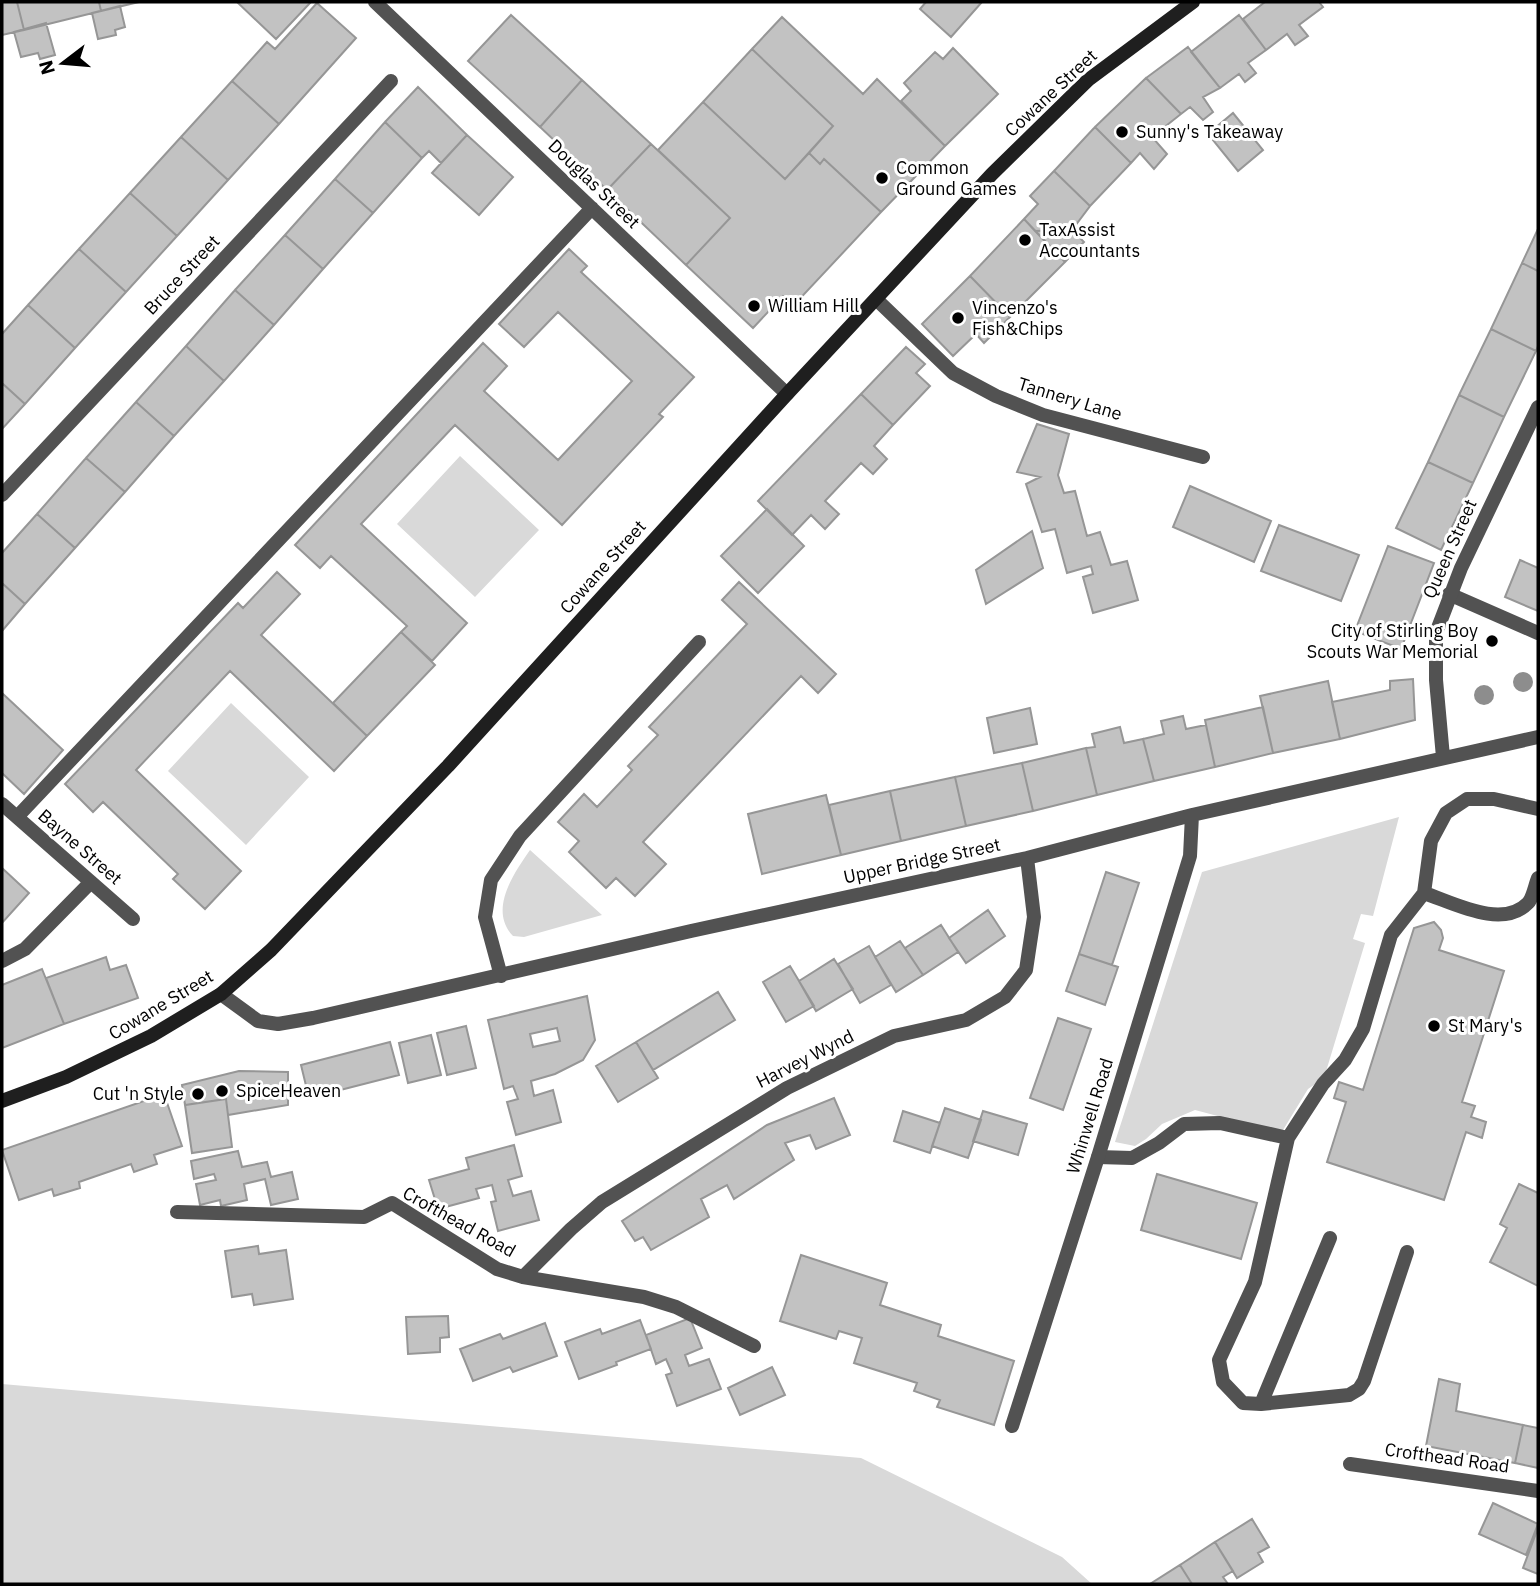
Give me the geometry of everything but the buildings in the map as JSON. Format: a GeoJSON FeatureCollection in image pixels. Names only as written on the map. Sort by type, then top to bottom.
{"type":"FeatureCollection","features":[{"type":"Feature","properties":{"kind":"main road","name":"Cowane Street"},"geometry":{"type":"LineString","coordinates":[[2,1101],[66,1077],[118,1053],[220,994],[271,950],[448,766],[992,174],[1088,80],[1193,2]]}},
{"type":"Feature","properties":{"kind":"street","name":"Douglas Street"},"geometry":{"type":"LineString","coordinates":[[375,2],[787,394]]}},
{"type":"Feature","properties":{"kind":"street","name":"Bruce Street"},"geometry":{"type":"LineString","coordinates":[[2,495],[391,81]]}},
{"type":"Feature","properties":{"kind":"street"},"geometry":{"type":"LineString","coordinates":[[17,817],[592,208]]}},
{"type":"Feature","properties":{"kind":"street","name":"Tannery Lane"},"geometry":{"type":"LineString","coordinates":[[876,299],[953,373],[996,396],[1043,415],[1203,457]]}},
{"type":"Feature","properties":{"kind":"street","name":"Queen Street"},"geometry":{"type":"LineString","coordinates":[[1443,757],[1436,680],[1436,633],[1449,594],[1538,407]]}},
{"type":"Feature","properties":{"kind":"street"},"geometry":{"type":"LineString","coordinates":[[1449,594],[1538,633]]}},
{"type":"Feature","properties":{"kind":"street"},"geometry":{"type":"LineString","coordinates":[[501,976],[485,917],[491,880],[520,836],[699,642]]}},
{"type":"Feature","properties":{"kind":"street","name":"Upper Bridge Street"},"geometry":{"type":"LineString","coordinates":[[220,994],[258,1021],[278,1024],[313,1018],[1027,858],[1192,815],[1443,757],[1517,744],[1538,737]]}},
{"type":"Feature","properties":{"kind":"street"},"geometry":{"type":"LineString","coordinates":[[1407,1252],[1359,1389],[1349,1395],[1243,1404],[1223,1382],[1219,1360],[1255,1282],[1288,1138],[1323,1084],[1345,1060],[1363,1029],[1391,935],[1424,893],[1431,841],[1446,813],[1467,799],[1494,799],[1538,808]]}},
{"type":"Feature","properties":{"kind":"street","name":"Bayne Street"},"geometry":{"type":"LineString","coordinates":[[2,804],[133,919]]}},
{"type":"Feature","properties":{"kind":"street","name":"Whinwell Road"},"geometry":{"type":"LineString","coordinates":[[1012,1426],[1190,856],[1192,815]]}},
{"type":"Feature","properties":{"kind":"street","name":"Harvey Wynd"},"geometry":{"type":"LineString","coordinates":[[523,1277],[602,1202],[787,1088],[894,1036],[966,1020],[1005,997],[1026,970],[1034,917],[1027,858]]}},
{"type":"Feature","properties":{"kind":"street"},"geometry":{"type":"LineString","coordinates":[[1424,893],[1485,913],[1508,915],[1529,903],[1538,878]]}},
{"type":"Feature","properties":{"kind":"street"},"geometry":{"type":"LineString","coordinates":[[2,961],[25,949],[91,883]]}},
{"type":"Feature","properties":{"kind":"street"},"geometry":{"type":"LineString","coordinates":[[1098,1157],[1132,1158],[1159,1143],[1184,1124],[1220,1123],[1288,1138]]}},
{"type":"Feature","properties":{"kind":"street","name":"Crofthead Road"},"geometry":{"type":"LineString","coordinates":[[177,1212],[364,1217],[392,1203],[497,1269],[523,1277],[644,1297],[676,1307],[754,1346]]}},
{"type":"Feature","properties":{"kind":"street"},"geometry":{"type":"LineString","coordinates":[[1261,1404],[1331,1238]]}},
{"type":"Feature","properties":{"kind":"street","name":"Crofthead Road"},"geometry":{"type":"LineString","coordinates":[[1350,1464],[1538,1492]]}},
{"type":"Feature","properties":{"kind":"shaded area"},"geometry":{"type":"Polygon","coordinates":[[[460,456],[539,530],[475,597],[397,524],[460,456]]]}},
{"type":"Feature","properties":{"kind":"shaded area"},"geometry":{"type":"Polygon","coordinates":[[[231,703],[309,777],[246,845],[168,771],[231,703]]]}},
{"type":"Feature","properties":{"kind":"shaded area"},"geometry":{"type":"Polygon","coordinates":[[[1399,817],[1373,916],[1361,914],[1353,939],[1365,943],[1324,1078],[1308,1089],[1283,1130],[1267,1129],[1195,1110],[1162,1124],[1135,1146],[1115,1142],[1202,872],[1399,817]]]}},
{"type":"Feature","properties":{"kind":"shaded area"},"geometry":{"type":"Polygon","coordinates":[[[530,850],[602,915],[524,937],[513,936],[506,926],[503,903],[511,880],[530,850]]]}},
{"type":"Feature","properties":{"kind":"shaded area"},"geometry":{"type":"Polygon","coordinates":[[[2,1384],[861,1458],[1062,1557],[1092,1584],[2,1584],[2,1384]]]}},
{"type":"Feature","properties":{"kind":"place","name":"Sunny's Takeaway"},"geometry":{"type":"Point","coordinates":[1122,132]}},
{"type":"Feature","properties":{"kind":"place","name":"Common Ground Games"},"geometry":{"type":"Point","coordinates":[882,178]}},
{"type":"Feature","properties":{"kind":"place","name":"TaxAssist Accountants"},"geometry":{"type":"Point","coordinates":[1025,240]}},
{"type":"Feature","properties":{"kind":"place","name":"William Hill"},"geometry":{"type":"Point","coordinates":[754,306]}},
{"type":"Feature","properties":{"kind":"place","name":"Vincenzo's Fish&Chips"},"geometry":{"type":"Point","coordinates":[958,318]}},
{"type":"Feature","properties":{"kind":"place","name":"City of Stirling Boy Scouts War Memorial"},"geometry":{"type":"Point","coordinates":[1492,641]}},
{"type":"Feature","properties":{"kind":"place","name":"St Mary's"},"geometry":{"type":"Point","coordinates":[1434,1026]}},
{"type":"Feature","properties":{"kind":"place","name":"SpiceHeaven"},"geometry":{"type":"Point","coordinates":[222,1091]}},
{"type":"Feature","properties":{"kind":"place","name":"Cut 'n Style"},"geometry":{"type":"Point","coordinates":[198,1094]}}]}
